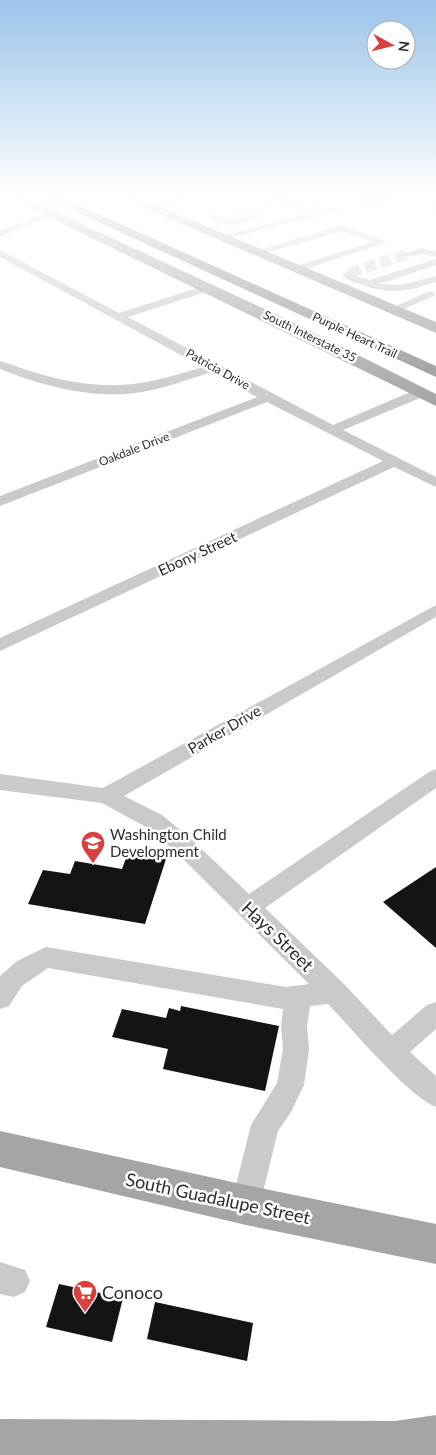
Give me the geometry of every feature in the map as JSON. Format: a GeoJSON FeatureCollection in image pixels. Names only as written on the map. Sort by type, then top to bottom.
{"type":"FeatureCollection","features":[{"type":"Feature","properties":{"kind":"highway","name":"Purple Heart Trail"},"geometry":{"type":"LineString","coordinates":[[205,267],[436,372]]}},
{"type":"Feature","properties":{"kind":"highway"},"geometry":{"type":"LineString","coordinates":[[365,339],[436,377]]}},
{"type":"Feature","properties":{"kind":"main road","name":"South Interstate 35"},"geometry":{"type":"LineString","coordinates":[[167,267],[382,371],[436,401]]}},
{"type":"Feature","properties":{"kind":"main road"},"geometry":{"type":"LineString","coordinates":[[292,267],[436,328]]}},
{"type":"Feature","properties":{"kind":"main road","name":"South Guadalupe Street"},"geometry":{"type":"LineString","coordinates":[[0,1149],[246,1205],[436,1244]]}},
{"type":"Feature","properties":{"kind":"main road"},"geometry":{"type":"LineString","coordinates":[[0,1442],[63,1448],[395,1444],[436,1438]]}},
{"type":"Feature","properties":{"kind":"street","name":"Patricia Drive"},"geometry":{"type":"LineString","coordinates":[[26,267],[216,367],[268,397],[334,429],[436,483]]}},
{"type":"Feature","properties":{"kind":"street"},"geometry":{"type":"LineString","coordinates":[[297,269],[304,267]]}},
{"type":"Feature","properties":{"kind":"street"},"geometry":{"type":"LineString","coordinates":[[348,290],[421,267]]}},
{"type":"Feature","properties":{"kind":"street"},"geometry":{"type":"LineString","coordinates":[[350,273],[347,275],[387,290],[435,287]]}},
{"type":"Feature","properties":{"kind":"street"},"geometry":{"type":"LineString","coordinates":[[120,316],[211,287]]}},
{"type":"Feature","properties":{"kind":"street"},"geometry":{"type":"LineString","coordinates":[[376,303],[398,299],[435,287]]}},
{"type":"Feature","properties":{"kind":"street"},"geometry":{"type":"LineString","coordinates":[[393,310],[435,287]]}},
{"type":"Feature","properties":{"kind":"street"},"geometry":{"type":"LineString","coordinates":[[0,365],[42,380],[118,390],[142,388],[216,367]]}},
{"type":"Feature","properties":{"kind":"street"},"geometry":{"type":"LineString","coordinates":[[334,429],[420,393]]}},
{"type":"Feature","properties":{"kind":"street","name":"Oakdale Drive"},"geometry":{"type":"LineString","coordinates":[[0,500],[268,397]]}},
{"type":"Feature","properties":{"kind":"street","name":"Ebony Street"},"geometry":{"type":"LineString","coordinates":[[0,645],[395,461]]}},
{"type":"Feature","properties":{"kind":"street","name":"Parker Drive"},"geometry":{"type":"LineString","coordinates":[[106,796],[436,610]]}},
{"type":"Feature","properties":{"kind":"street"},"geometry":{"type":"LineString","coordinates":[[248,907],[436,778]]}},
{"type":"Feature","properties":{"kind":"street"},"geometry":{"type":"LineString","coordinates":[[0,782],[106,796]]}},
{"type":"Feature","properties":{"kind":"street","name":"Hays Street"},"geometry":{"type":"LineString","coordinates":[[106,796],[154,821],[248,907],[335,992],[391,1052],[436,1094]]}},
{"type":"Feature","properties":{"kind":"street"},"geometry":{"type":"LineString","coordinates":[[0,998],[3,990],[23,968],[46,956],[286,998],[335,992]]}},
{"type":"Feature","properties":{"kind":"street"},"geometry":{"type":"LineString","coordinates":[[246,1205],[265,1125],[281,1103],[290,1085],[296,1049],[294,1026],[298,997]]}},
{"type":"Feature","properties":{"kind":"street"},"geometry":{"type":"LineString","coordinates":[[391,1052],[436,1013]]}},
{"type":"Feature","properties":{"kind":"building"},"geometry":{"type":"Polygon","coordinates":[[[129,850],[167,856],[145,924],[28,904],[43,870],[70,874],[75,861],[122,869],[129,850]]]}},
{"type":"Feature","properties":{"kind":"building"},"geometry":{"type":"Polygon","coordinates":[[[436,867],[436,948],[383,902],[436,867]]]}},
{"type":"Feature","properties":{"kind":"building"},"geometry":{"type":"Polygon","coordinates":[[[181,1006],[279,1026],[265,1091],[163,1069],[168,1049],[112,1037],[122,1009],[166,1018],[169,1008],[180,1011],[181,1006]]]}},
{"type":"Feature","properties":{"kind":"building","name":"Conoco"},"geometry":{"type":"Polygon","coordinates":[[[59,1284],[123,1298],[112,1342],[46,1327],[59,1284]]]}},
{"type":"Feature","properties":{"kind":"building","name":"Conoco"},"geometry":{"type":"Polygon","coordinates":[[[155,1302],[253,1323],[247,1361],[147,1339],[155,1302]]]}},
{"type":"Feature","properties":{"kind":"tunnel"},"geometry":{"type":"LineString","coordinates":[[350,273],[369,267]]}},
{"type":"Feature","properties":{"kind":"place","name":"Washington Child Development"},"geometry":{"type":"Point","coordinates":[93,864]}},
{"type":"Feature","properties":{"kind":"place","name":"Conoco"},"geometry":{"type":"Point","coordinates":[85,1313]}}]}
